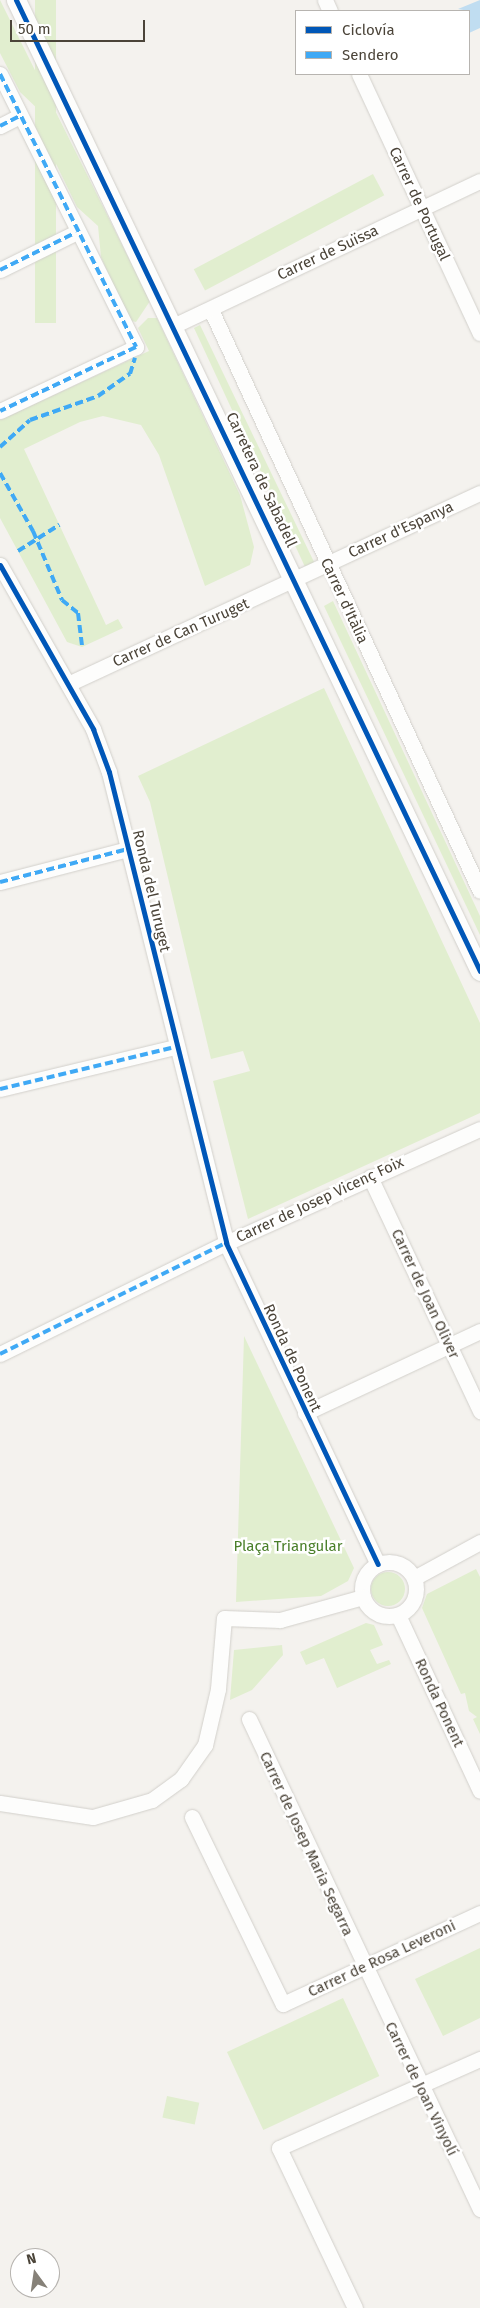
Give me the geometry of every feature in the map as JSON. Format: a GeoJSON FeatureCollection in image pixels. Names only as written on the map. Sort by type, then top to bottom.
{"type":"FeatureCollection","features":[{"type":"Feature","properties":{"kind":"street","name":"Carretera de Sabadell"},"geometry":{"type":"LineString","coordinates":[[16,0],[175,324],[294,581],[480,971]]}},
{"type":"Feature","properties":{"kind":"street"},"geometry":{"type":"LineString","coordinates":[[0,74],[75,233],[136,347],[0,411]]}},
{"type":"Feature","properties":{"kind":"street","name":"Carrer de Portugal"},"geometry":{"type":"LineString","coordinates":[[359,75],[480,333]]}},
{"type":"Feature","properties":{"kind":"street"},"geometry":{"type":"LineString","coordinates":[[0,126],[20,116]]}},
{"type":"Feature","properties":{"kind":"street","name":"Carrer de Suïssa"},"geometry":{"type":"LineString","coordinates":[[175,324],[211,310],[480,181]]}},
{"type":"Feature","properties":{"kind":"street"},"geometry":{"type":"LineString","coordinates":[[0,270],[75,233]]}},
{"type":"Feature","properties":{"kind":"street","name":"Carrer d'Itàlia"},"geometry":{"type":"LineString","coordinates":[[211,310],[326,565],[480,891]]}},
{"type":"Feature","properties":{"kind":"street","name":"Carrer d'Espanya"},"geometry":{"type":"LineString","coordinates":[[294,581],[480,493]]}},
{"type":"Feature","properties":{"kind":"street","name":"Ronda del Turuget"},"geometry":{"type":"LineString","coordinates":[[0,564],[93,729],[106,764],[175,1047],[226,1243]]}},
{"type":"Feature","properties":{"kind":"street","name":"Carrer de Can Turuget"},"geometry":{"type":"LineString","coordinates":[[68,684],[294,581]]}},
{"type":"Feature","properties":{"kind":"street"},"geometry":{"type":"LineString","coordinates":[[0,882],[128,849]]}},
{"type":"Feature","properties":{"kind":"street"},"geometry":{"type":"LineString","coordinates":[[0,1089],[175,1047]]}},
{"type":"Feature","properties":{"kind":"street","name":"Carrer de Josep Vicenç Foix"},"geometry":{"type":"LineString","coordinates":[[0,1354],[226,1243],[480,1129]]}},
{"type":"Feature","properties":{"kind":"street","name":"Carrer de Joan Oliver"},"geometry":{"type":"LineString","coordinates":[[370,1177],[480,1411]]}},
{"type":"Feature","properties":{"kind":"street","name":"Ronda de Ponent"},"geometry":{"type":"LineString","coordinates":[[226,1243],[378,1564]]}},
{"type":"Feature","properties":{"kind":"street"},"geometry":{"type":"LineString","coordinates":[[305,1413],[480,1331]]}},
{"type":"Feature","properties":{"kind":"street"},"geometry":{"type":"LineString","coordinates":[[414,1578],[480,1542]]}},
{"type":"Feature","properties":{"kind":"street"},"geometry":{"type":"LineString","coordinates":[[378,1564],[402,1565],[414,1578],[413,1602],[398,1615],[373,1611],[362,1597],[366,1574],[378,1564]]}},
{"type":"Feature","properties":{"kind":"street"},"geometry":{"type":"LineString","coordinates":[[0,1803],[93,1817],[123,1812],[159,1796],[181,1779],[206,1745],[218,1689],[224,1618],[280,1620],[362,1597]]}},
{"type":"Feature","properties":{"kind":"street","name":"Ronda Ponent"},"geometry":{"type":"LineString","coordinates":[[398,1615],[480,1791]]}},
{"type":"Feature","properties":{"kind":"street","name":"Carrer de Josep Maria Segarra"},"geometry":{"type":"LineString","coordinates":[[249,1719],[363,1968]]}},
{"type":"Feature","properties":{"kind":"street","name":"Carrer de Rosa Leveroni"},"geometry":{"type":"LineString","coordinates":[[192,1817],[284,2004],[480,1914]]}},
{"type":"Feature","properties":{"kind":"street","name":"Carrer de Joan Vinyolí"},"geometry":{"type":"LineString","coordinates":[[363,1968],[480,2210]]}},
{"type":"Feature","properties":{"kind":"street"},"geometry":{"type":"LineString","coordinates":[[355,2308],[283,2162],[279,2148],[480,2059]]}},
{"type":"Feature","properties":{"kind":"green space"},"geometry":{"type":"Polygon","coordinates":[[[0,0],[150,301],[136,322],[128,320],[101,257],[98,226],[77,207],[41,133],[42,113],[20,92],[0,53],[0,0]]]}},
{"type":"Feature","properties":{"kind":"green space"},"geometry":{"type":"Polygon","coordinates":[[[35,0],[56,0],[56,323],[35,323],[35,0]]]}},
{"type":"Feature","properties":{"kind":"green space"},"geometry":{"type":"Polygon","coordinates":[[[373,174],[384,195],[205,290],[194,269],[373,174]]]}},
{"type":"Feature","properties":{"kind":"green space"},"geometry":{"type":"Polygon","coordinates":[[[148,318],[157,318],[240,495],[254,547],[250,565],[205,586],[159,455],[141,425],[103,416],[80,422],[24,449],[106,625],[118,619],[123,628],[82,647],[67,642],[0,518],[0,420],[149,351],[138,328],[148,318]]]}},
{"type":"Feature","properties":{"kind":"green space"},"geometry":{"type":"Polygon","coordinates":[[[200,325],[315,564],[306,569],[194,328],[200,325]]]}},
{"type":"Feature","properties":{"kind":"green space"},"geometry":{"type":"Polygon","coordinates":[[[333,601],[480,916],[480,935],[324,606],[333,601]]]}},
{"type":"Feature","properties":{"kind":"green space"},"geometry":{"type":"Polygon","coordinates":[[[324,688],[480,1023],[480,1113],[248,1219],[213,1081],[250,1071],[243,1051],[211,1059],[150,802],[138,776],[324,688]]]}},
{"type":"Feature","properties":{"kind":"green space","name":"Plaça Triangular"},"geometry":{"type":"Polygon","coordinates":[[[244,1336],[354,1568],[348,1581],[321,1596],[236,1602],[244,1336]]]}},
{"type":"Feature","properties":{"kind":"green space"},"geometry":{"type":"Polygon","coordinates":[[[476,1569],[480,1577],[480,1734],[473,1719],[477,1717],[469,1711],[465,1693],[461,1694],[422,1608],[427,1594],[476,1569]]]}},
{"type":"Feature","properties":{"kind":"green space"},"geometry":{"type":"Polygon","coordinates":[[[388,1572],[400,1577],[405,1589],[400,1601],[388,1606],[376,1601],[371,1589],[376,1577],[388,1572]]]}},
{"type":"Feature","properties":{"kind":"green space"},"geometry":{"type":"Polygon","coordinates":[[[366,1623],[374,1625],[383,1645],[370,1650],[377,1664],[389,1660],[391,1664],[337,1688],[324,1658],[306,1665],[300,1652],[366,1623]]]}},
{"type":"Feature","properties":{"kind":"green space"},"geometry":{"type":"Polygon","coordinates":[[[282,1645],[283,1655],[252,1690],[230,1700],[234,1650],[282,1645]]]}},
{"type":"Feature","properties":{"kind":"green space"},"geometry":{"type":"Polygon","coordinates":[[[480,1948],[480,2018],[443,2036],[415,1979],[480,1948]]]}},
{"type":"Feature","properties":{"kind":"green space"},"geometry":{"type":"Polygon","coordinates":[[[343,1998],[379,2076],[263,2130],[227,2052],[343,1998]]]}},
{"type":"Feature","properties":{"kind":"green space"},"geometry":{"type":"Polygon","coordinates":[[[167,2096],[199,2103],[195,2124],[162,2118],[167,2096]]]}},
{"type":"Feature","properties":{"kind":"water"},"geometry":{"type":"Polygon","coordinates":[[[480,0],[480,28],[470,33],[470,10],[458,9],[480,0]]]}},
{"type":"Feature","properties":{"kind":"marked path"},"geometry":{"type":"LineString","coordinates":[[0,74],[136,347],[0,411]]}},
{"type":"Feature","properties":{"kind":"marked path"},"geometry":{"type":"LineString","coordinates":[[0,126],[20,116]]}},
{"type":"Feature","properties":{"kind":"marked path"},"geometry":{"type":"LineString","coordinates":[[0,270],[75,233]]}},
{"type":"Feature","properties":{"kind":"marked path"},"geometry":{"type":"LineString","coordinates":[[0,447],[30,420],[98,396],[130,374],[135,358]]}},
{"type":"Feature","properties":{"kind":"marked path"},"geometry":{"type":"LineString","coordinates":[[0,473],[33,531],[62,600],[78,613],[82,647]]}},
{"type":"Feature","properties":{"kind":"marked path"},"geometry":{"type":"LineString","coordinates":[[18,551],[59,525]]}},
{"type":"Feature","properties":{"kind":"marked path"},"geometry":{"type":"LineString","coordinates":[[0,882],[128,849]]}},
{"type":"Feature","properties":{"kind":"marked path"},"geometry":{"type":"LineString","coordinates":[[0,1089],[175,1047]]}},
{"type":"Feature","properties":{"kind":"marked path"},"geometry":{"type":"LineString","coordinates":[[0,1354],[226,1243]]}},
{"type":"Feature","properties":{"kind":"cycle path"},"geometry":{"type":"LineString","coordinates":[[16,0],[480,971]]}},
{"type":"Feature","properties":{"kind":"cycle path"},"geometry":{"type":"LineString","coordinates":[[0,565],[93,729],[109,772],[226,1243],[378,1564]]}}]}
